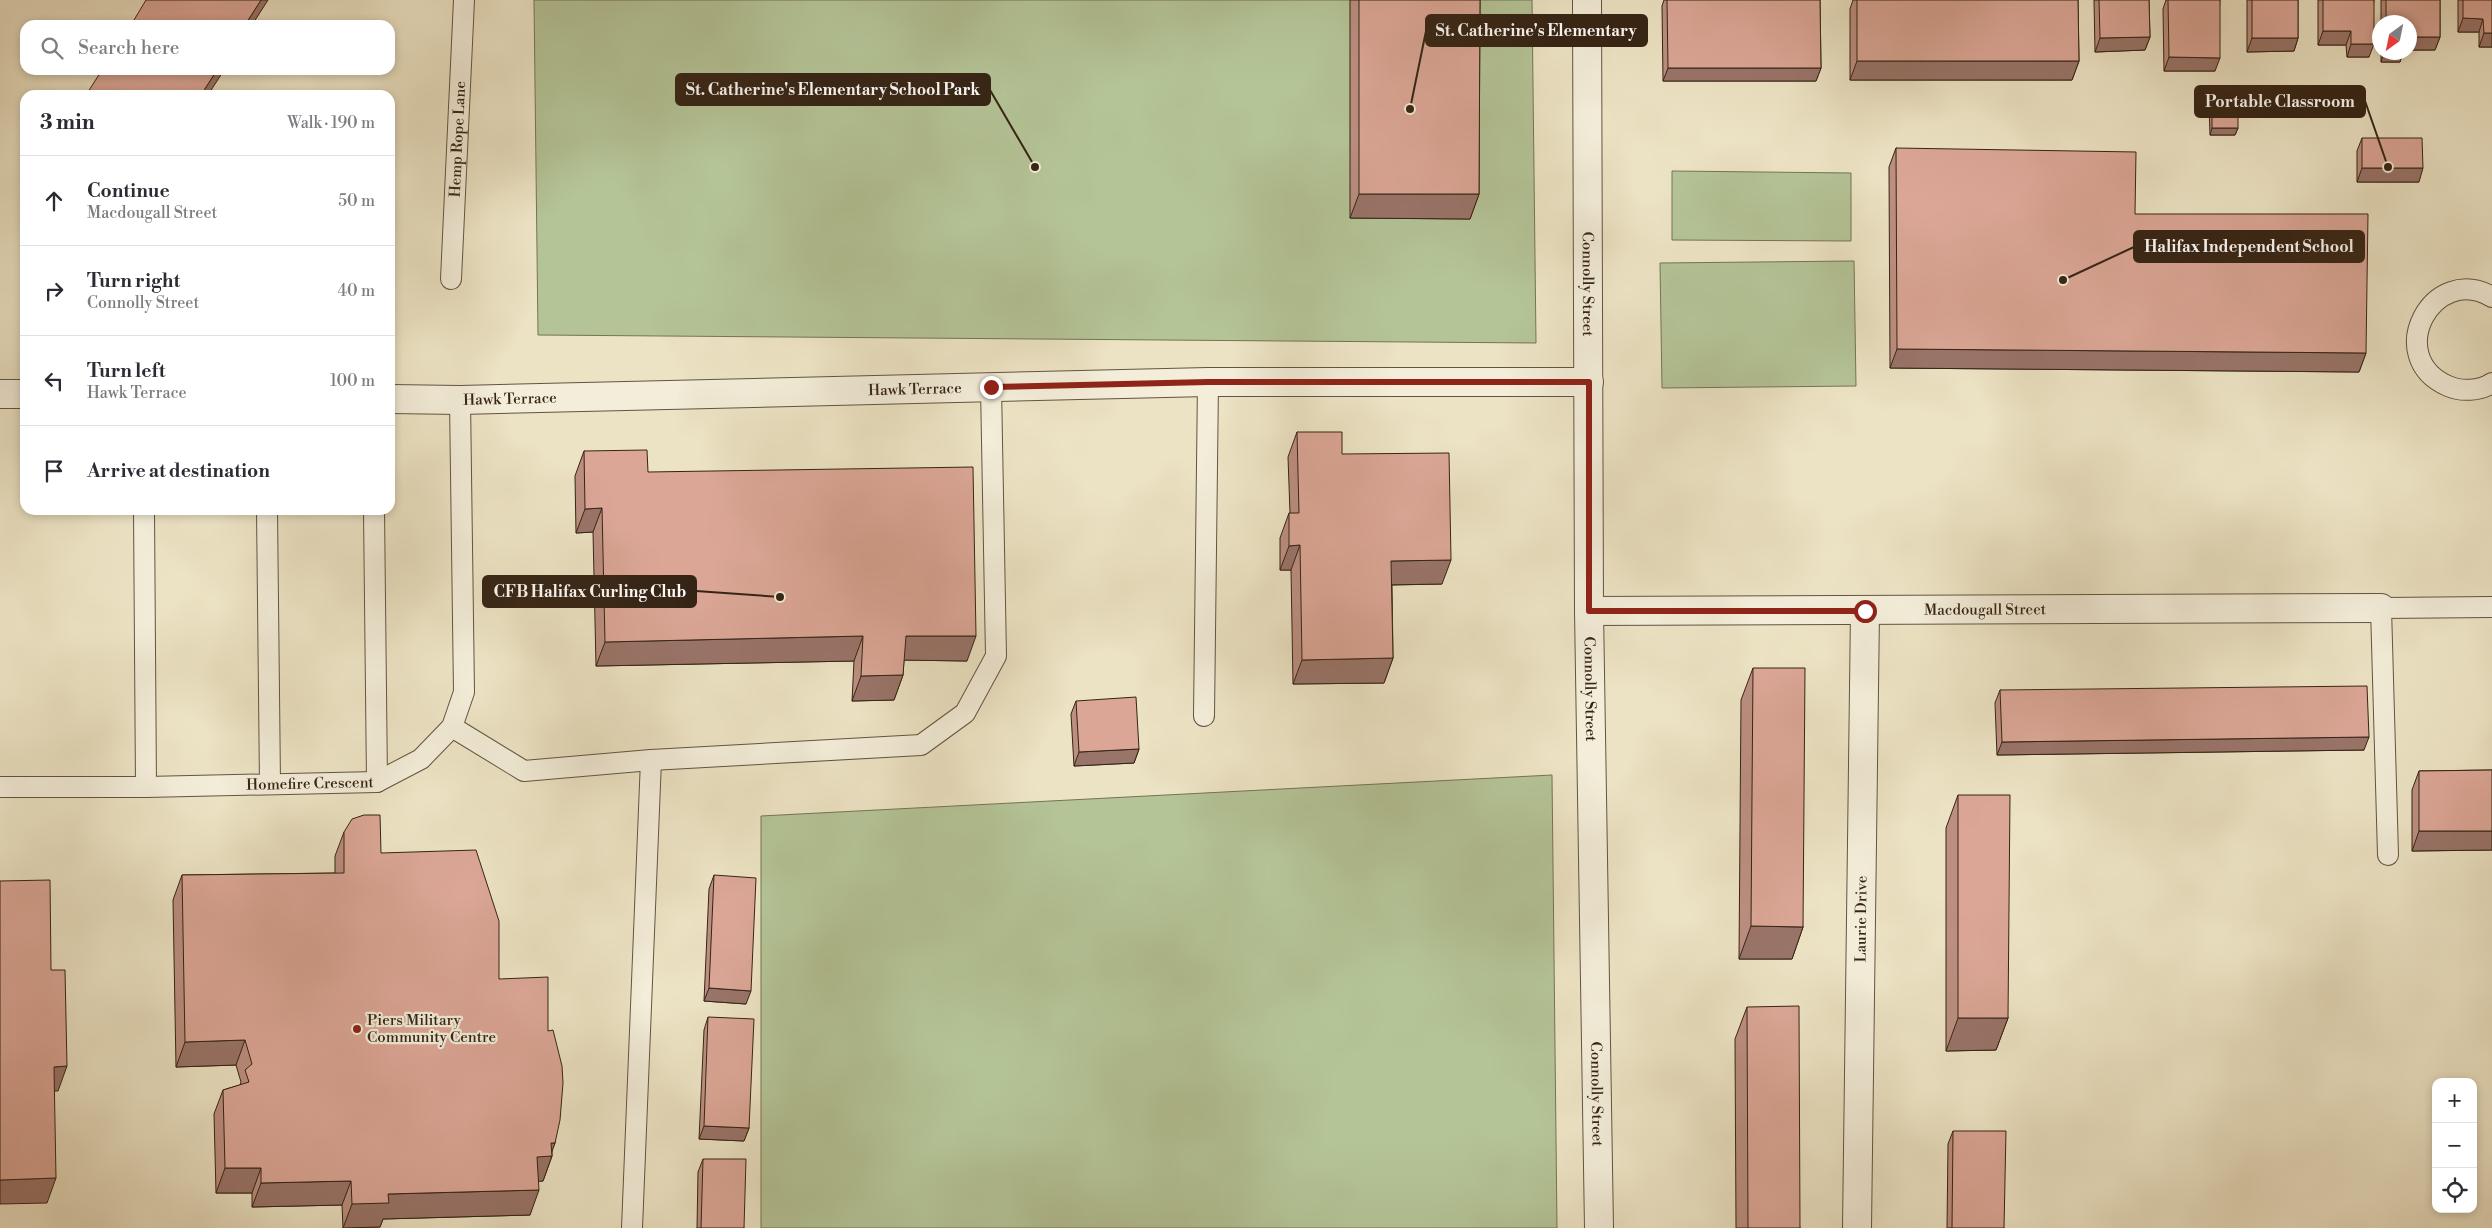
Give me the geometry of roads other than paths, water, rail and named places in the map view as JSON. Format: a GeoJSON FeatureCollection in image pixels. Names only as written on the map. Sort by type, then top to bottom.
{"type":"FeatureCollection","features":[{"type":"Feature","properties":{"kind":"street","name":"Connolly Street"},"geometry":{"type":"LineString","coordinates":[[1587,0],[1589,611],[1599,1228]]}},
{"type":"Feature","properties":{"kind":"street","name":"Hawk Terrace"},"geometry":{"type":"LineString","coordinates":[[395,399],[460,400],[1208,382],[1589,382]]}},
{"type":"Feature","properties":{"kind":"street"},"geometry":{"type":"LineString","coordinates":[[0,394],[20,394]]}},
{"type":"Feature","properties":{"kind":"street","name":"Macdougall Street"},"geometry":{"type":"LineString","coordinates":[[1589,611],[2381,608]]}},
{"type":"Feature","properties":{"kind":"street","name":"Laurie Drive"},"geometry":{"type":"LineString","coordinates":[[1857,1228],[1865,611]]}},
{"type":"Feature","properties":{"kind":"lane","name":"Hemp Rope Lane"},"geometry":{"type":"LineString","coordinates":[[451,279],[464,0]]}},
{"type":"Feature","properties":{"kind":"lane"},"geometry":{"type":"LineString","coordinates":[[2492,297],[2469,290],[2453,292],[2439,298],[2427,309],[2419,323],[2416,339],[2418,356],[2438,382],[2454,389],[2471,390],[2492,383]]}},
{"type":"Feature","properties":{"kind":"lane"},"geometry":{"type":"LineString","coordinates":[[1204,716],[1208,382]]}},
{"type":"Feature","properties":{"kind":"lane"},"geometry":{"type":"LineString","coordinates":[[452,727],[524,771],[651,760],[921,745],[965,713],[996,656],[991,387]]}},
{"type":"Feature","properties":{"kind":"lane","name":"Homefire Crescent"},"geometry":{"type":"LineString","coordinates":[[0,786],[146,787],[376,782],[421,759],[452,727],[464,692],[460,400]]}},
{"type":"Feature","properties":{"kind":"lane"},"geometry":{"type":"LineString","coordinates":[[144,515],[146,787]]}},
{"type":"Feature","properties":{"kind":"lane"},"geometry":{"type":"LineString","coordinates":[[267,515],[270,784]]}},
{"type":"Feature","properties":{"kind":"lane"},"geometry":{"type":"LineString","coordinates":[[374,515],[376,782]]}},
{"type":"Feature","properties":{"kind":"lane"},"geometry":{"type":"LineString","coordinates":[[2388,855],[2381,608],[2492,607]]}},
{"type":"Feature","properties":{"kind":"lane"},"geometry":{"type":"LineString","coordinates":[[632,1228],[651,760]]}},
{"type":"Feature","properties":{"kind":"place","name":"St. Catherine's Elementary"},"geometry":{"type":"Point","coordinates":[1410,109]}},
{"type":"Feature","properties":{"kind":"place","name":"St. Catherine's Elementary School Park"},"geometry":{"type":"Point","coordinates":[1035,167]}},
{"type":"Feature","properties":{"kind":"place","name":"Portable Classroom"},"geometry":{"type":"Point","coordinates":[2388,167]}},
{"type":"Feature","properties":{"kind":"place","name":"Halifax Independent School"},"geometry":{"type":"Point","coordinates":[2063,280]}},
{"type":"Feature","properties":{"kind":"place","name":"CFB Halifax Curling Club"},"geometry":{"type":"Point","coordinates":[780,597]}},
{"type":"Feature","properties":{"kind":"place","name":"Piers Military Community Centre"},"geometry":{"type":"Point","coordinates":[357,1029]}}]}
